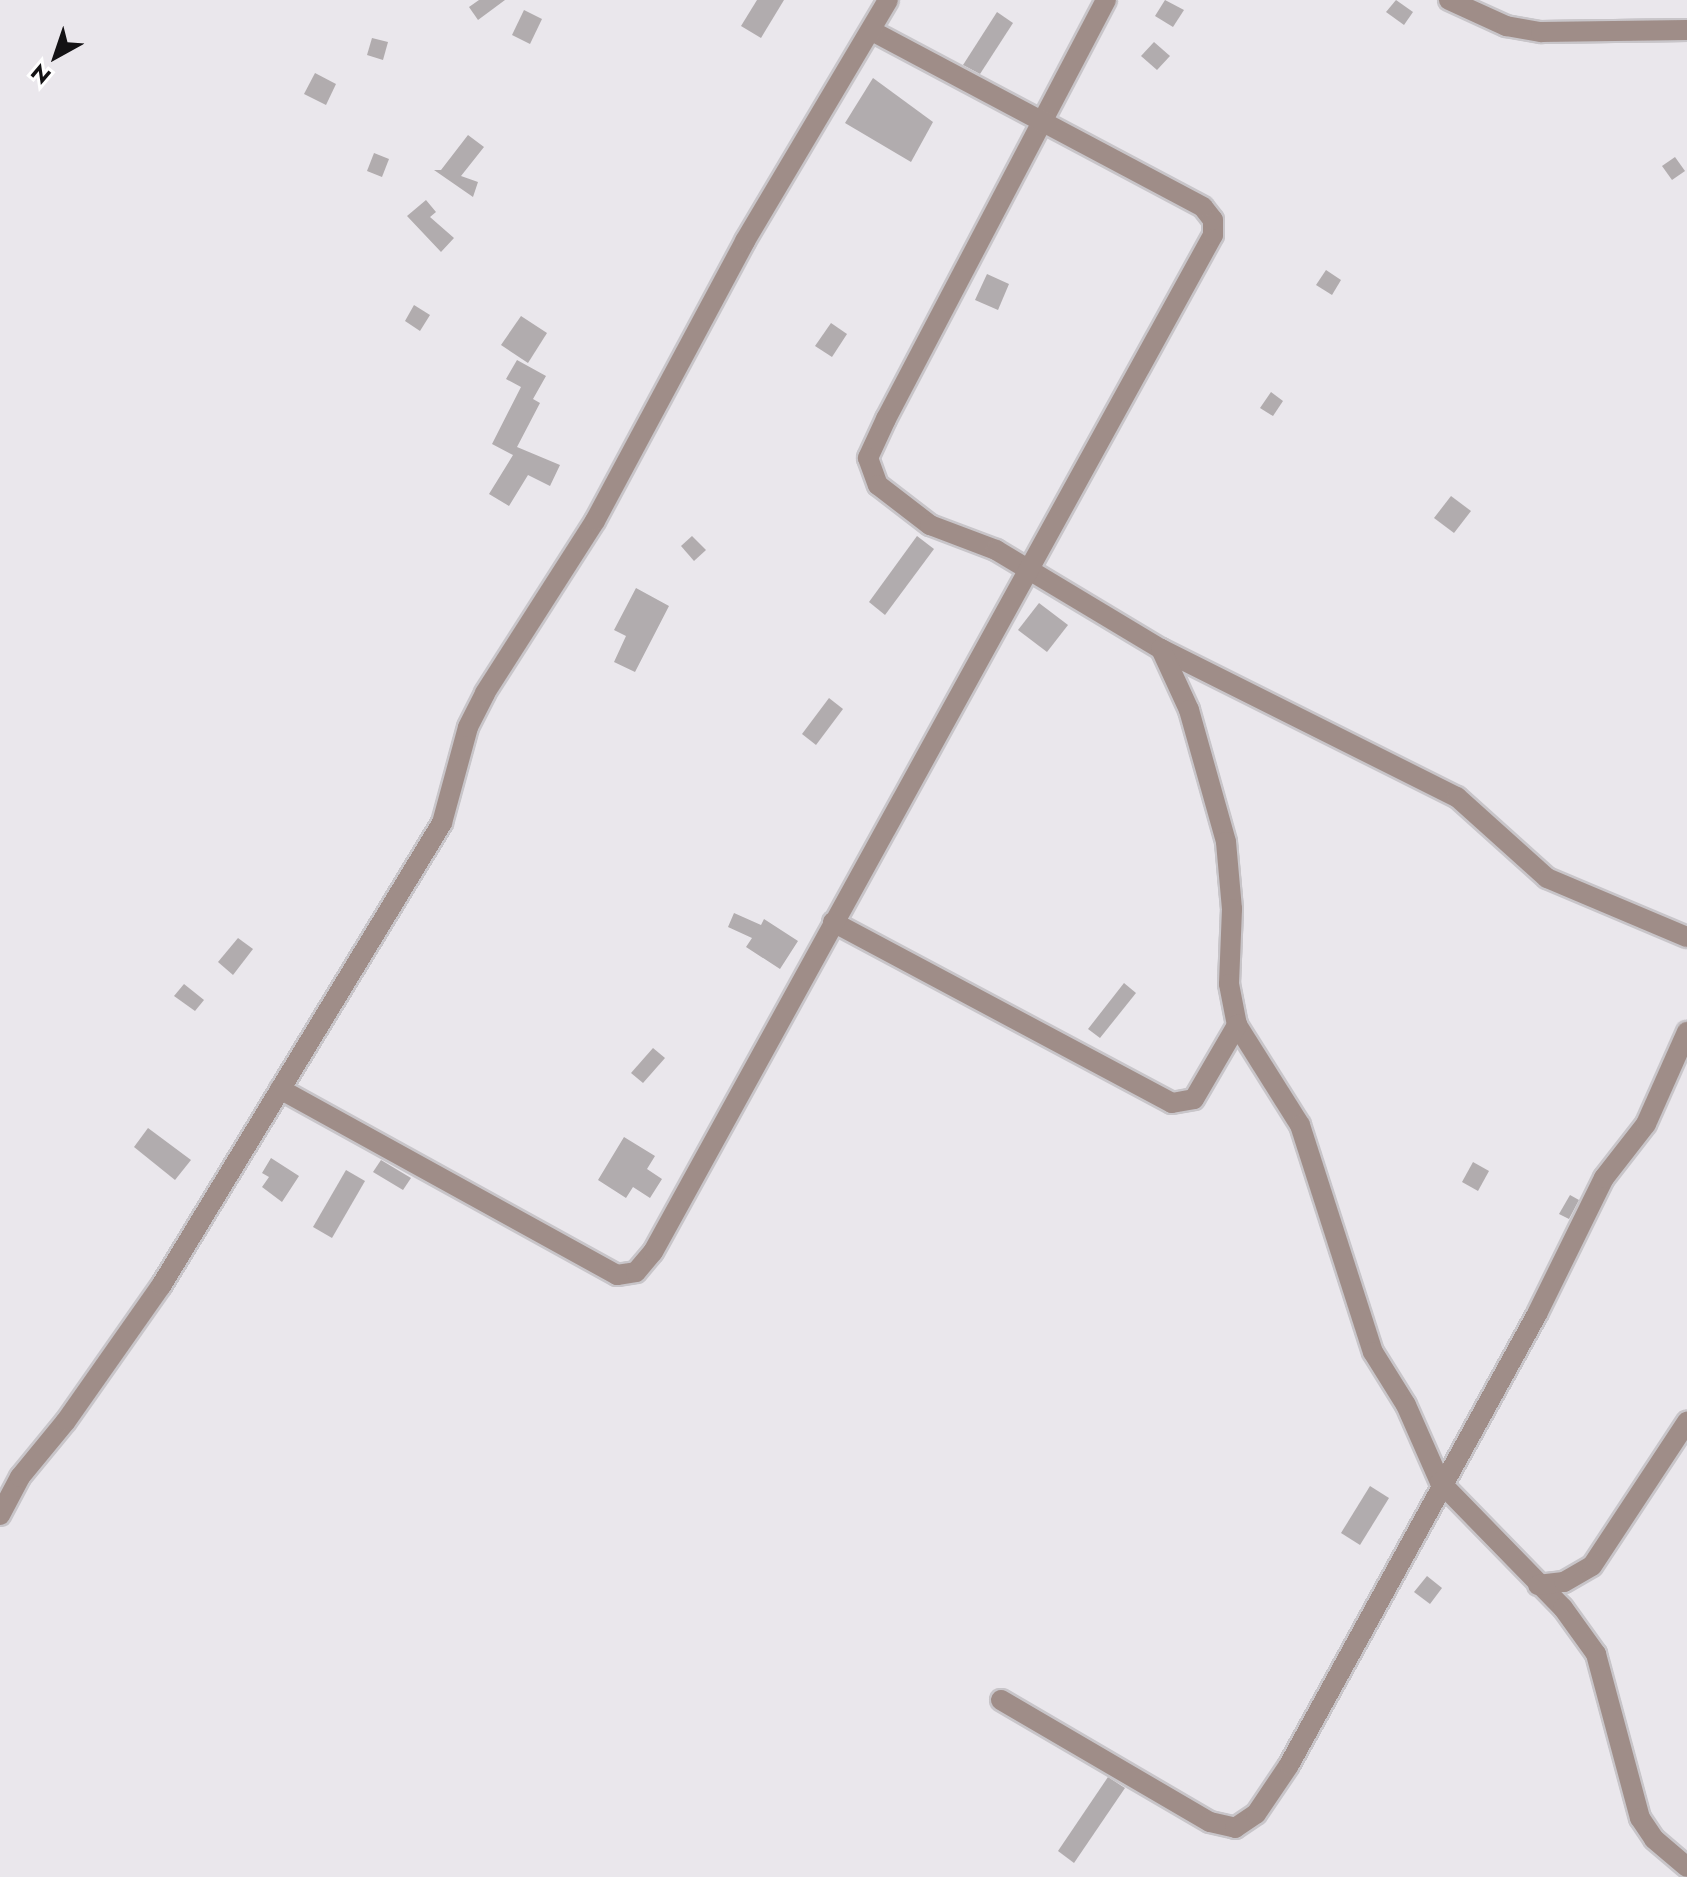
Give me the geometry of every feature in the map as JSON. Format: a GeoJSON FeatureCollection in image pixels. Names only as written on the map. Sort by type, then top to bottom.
{"type":"FeatureCollection","features":[{"type":"Feature","properties":{"kind":"street"},"geometry":{"type":"LineString","coordinates":[[0,1515],[20,1477],[66,1421],[161,1286],[442,823],[468,727],[485,693],[595,521],[745,241],[888,0]]}},
{"type":"Feature","properties":{"kind":"street"},"geometry":{"type":"LineString","coordinates":[[1106,0],[1038,122],[868,458],[878,485],[902,509],[1027,567],[1161,649],[1457,797],[1547,878],[1687,937]]}},
{"type":"Feature","properties":{"kind":"street"},"geometry":{"type":"LineString","coordinates":[[1449,0],[1506,26],[1541,32],[1687,30]]}},
{"type":"Feature","properties":{"kind":"street"},"geometry":{"type":"LineString","coordinates":[[280,1089],[617,1275],[636,1272],[653,1252],[1027,567],[1213,235],[1213,220],[1203,207],[1038,122],[872,31]]}},
{"type":"Feature","properties":{"kind":"street"},"geometry":{"type":"LineString","coordinates":[[1161,649],[1189,710],[1226,842],[1232,909],[1229,984],[1237,1025],[1300,1125],[1373,1352],[1406,1405],[1440,1482],[1563,1608],[1596,1654],[1640,1818],[1654,1839],[1687,1867]]}},
{"type":"Feature","properties":{"kind":"street"},"geometry":{"type":"LineString","coordinates":[[833,922],[1172,1103],[1194,1099],[1237,1025]]}},
{"type":"Feature","properties":{"kind":"street"},"geometry":{"type":"LineString","coordinates":[[1001,1700],[1210,1822],[1235,1828],[1256,1814],[1289,1765],[1440,1482],[1537,1314],[1604,1178],[1646,1124],[1687,1032]]}},
{"type":"Feature","properties":{"kind":"street"},"geometry":{"type":"LineString","coordinates":[[1538,1585],[1564,1582],[1592,1566],[1687,1422]]}},
{"type":"Feature","properties":{"kind":"building"},"geometry":{"type":"Polygon","coordinates":[[[479,0],[505,0],[478,20],[469,7],[479,0]]]}},
{"type":"Feature","properties":{"kind":"building"},"geometry":{"type":"Polygon","coordinates":[[[757,0],[784,0],[761,38],[741,26],[757,0]]]}},
{"type":"Feature","properties":{"kind":"building"},"geometry":{"type":"Polygon","coordinates":[[[1165,0],[1184,10],[1173,27],[1155,16],[1165,0]]]}},
{"type":"Feature","properties":{"kind":"building"},"geometry":{"type":"Polygon","coordinates":[[[1396,0],[1413,12],[1404,25],[1386,12],[1396,0]]]}},
{"type":"Feature","properties":{"kind":"building"},"geometry":{"type":"Polygon","coordinates":[[[524,10],[542,19],[530,44],[512,35],[524,10]]]}},
{"type":"Feature","properties":{"kind":"building"},"geometry":{"type":"Polygon","coordinates":[[[997,12],[1013,23],[980,74],[963,65],[997,12]]]}},
{"type":"Feature","properties":{"kind":"building"},"geometry":{"type":"Polygon","coordinates":[[[372,38],[388,42],[383,60],[367,55],[372,38]]]}},
{"type":"Feature","properties":{"kind":"building"},"geometry":{"type":"Polygon","coordinates":[[[1154,42],[1170,56],[1157,70],[1141,56],[1154,42]]]}},
{"type":"Feature","properties":{"kind":"building"},"geometry":{"type":"Polygon","coordinates":[[[315,73],[336,84],[326,105],[304,94],[315,73]]]}},
{"type":"Feature","properties":{"kind":"building"},"geometry":{"type":"Polygon","coordinates":[[[873,78],[933,122],[911,162],[845,123],[873,78]]]}},
{"type":"Feature","properties":{"kind":"building"},"geometry":{"type":"Polygon","coordinates":[[[468,135],[484,147],[461,176],[478,182],[473,197],[434,170],[441,170],[468,135]]]}},
{"type":"Feature","properties":{"kind":"building"},"geometry":{"type":"Polygon","coordinates":[[[374,153],[389,159],[382,177],[367,171],[374,153]]]}},
{"type":"Feature","properties":{"kind":"building"},"geometry":{"type":"Polygon","coordinates":[[[1675,157],[1685,171],[1672,180],[1662,166],[1675,157]]]}},
{"type":"Feature","properties":{"kind":"building"},"geometry":{"type":"Polygon","coordinates":[[[426,200],[436,212],[430,217],[454,238],[441,252],[407,216],[426,200]]]}},
{"type":"Feature","properties":{"kind":"building"},"geometry":{"type":"Polygon","coordinates":[[[1326,270],[1341,280],[1332,295],[1316,285],[1326,270]]]}},
{"type":"Feature","properties":{"kind":"building"},"geometry":{"type":"Polygon","coordinates":[[[987,274],[1009,284],[998,310],[975,300],[987,274]]]}},
{"type":"Feature","properties":{"kind":"building"},"geometry":{"type":"Polygon","coordinates":[[[414,305],[430,315],[420,331],[405,321],[414,305]]]}},
{"type":"Feature","properties":{"kind":"building"},"geometry":{"type":"Polygon","coordinates":[[[521,316],[547,333],[528,363],[501,345],[521,316]]]}},
{"type":"Feature","properties":{"kind":"building"},"geometry":{"type":"Polygon","coordinates":[[[831,323],[847,334],[832,357],[815,346],[831,323]]]}},
{"type":"Feature","properties":{"kind":"building"},"geometry":{"type":"Polygon","coordinates":[[[517,360],[546,376],[533,399],[540,403],[517,447],[560,465],[550,486],[528,475],[509,506],[489,494],[513,455],[492,444],[521,387],[506,379],[517,360]]]}},
{"type":"Feature","properties":{"kind":"building"},"geometry":{"type":"Polygon","coordinates":[[[1271,392],[1283,401],[1273,416],[1260,408],[1271,392]]]}},
{"type":"Feature","properties":{"kind":"building"},"geometry":{"type":"Polygon","coordinates":[[[1451,496],[1471,511],[1454,533],[1434,518],[1451,496]]]}},
{"type":"Feature","properties":{"kind":"building"},"geometry":{"type":"Polygon","coordinates":[[[692,536],[706,550],[694,561],[681,546],[692,536]]]}},
{"type":"Feature","properties":{"kind":"building"},"geometry":{"type":"Polygon","coordinates":[[[917,536],[934,549],[885,615],[869,602],[917,536]]]}},
{"type":"Feature","properties":{"kind":"building"},"geometry":{"type":"Polygon","coordinates":[[[636,588],[669,606],[635,672],[614,662],[626,636],[614,630],[636,588]]]}},
{"type":"Feature","properties":{"kind":"building"},"geometry":{"type":"Polygon","coordinates":[[[1039,603],[1068,625],[1047,652],[1018,630],[1039,603]]]}},
{"type":"Feature","properties":{"kind":"building"},"geometry":{"type":"Polygon","coordinates":[[[829,698],[843,709],[816,745],[802,734],[829,698]]]}},
{"type":"Feature","properties":{"kind":"building"},"geometry":{"type":"Polygon","coordinates":[[[734,913],[761,925],[764,919],[798,941],[780,969],[746,947],[752,938],[728,927],[734,913]]]}},
{"type":"Feature","properties":{"kind":"building"},"geometry":{"type":"Polygon","coordinates":[[[238,938],[253,949],[233,975],[218,962],[238,938]]]}},
{"type":"Feature","properties":{"kind":"building"},"geometry":{"type":"Polygon","coordinates":[[[1124,983],[1136,993],[1100,1038],[1088,1029],[1124,983]]]}},
{"type":"Feature","properties":{"kind":"building"},"geometry":{"type":"Polygon","coordinates":[[[184,984],[204,1000],[195,1011],[174,996],[184,984]]]}},
{"type":"Feature","properties":{"kind":"building"},"geometry":{"type":"Polygon","coordinates":[[[653,1048],[665,1058],[643,1083],[631,1073],[653,1048]]]}},
{"type":"Feature","properties":{"kind":"building"},"geometry":{"type":"Polygon","coordinates":[[[148,1128],[191,1160],[175,1180],[134,1147],[148,1128]]]}},
{"type":"Feature","properties":{"kind":"building"},"geometry":{"type":"Polygon","coordinates":[[[624,1137],[655,1156],[647,1169],[662,1179],[650,1198],[633,1187],[626,1198],[598,1180],[624,1137]]]}},
{"type":"Feature","properties":{"kind":"building"},"geometry":{"type":"Polygon","coordinates":[[[271,1158],[299,1176],[282,1202],[262,1187],[269,1177],[262,1173],[271,1158]]]}},
{"type":"Feature","properties":{"kind":"building"},"geometry":{"type":"Polygon","coordinates":[[[381,1160],[411,1178],[403,1190],[373,1172],[381,1160]]]}},
{"type":"Feature","properties":{"kind":"building"},"geometry":{"type":"Polygon","coordinates":[[[1473,1162],[1489,1171],[1478,1191],[1462,1182],[1473,1162]]]}},
{"type":"Feature","properties":{"kind":"building"},"geometry":{"type":"Polygon","coordinates":[[[346,1170],[365,1181],[332,1238],[313,1227],[346,1170]]]}},
{"type":"Feature","properties":{"kind":"building"},"geometry":{"type":"Polygon","coordinates":[[[1570,1195],[1579,1200],[1569,1219],[1559,1214],[1570,1195]]]}},
{"type":"Feature","properties":{"kind":"building"},"geometry":{"type":"Polygon","coordinates":[[[1370,1486],[1389,1498],[1360,1545],[1341,1533],[1370,1486]]]}},
{"type":"Feature","properties":{"kind":"building"},"geometry":{"type":"Polygon","coordinates":[[[1427,1576],[1442,1588],[1430,1604],[1414,1592],[1427,1576]]]}},
{"type":"Feature","properties":{"kind":"building"},"geometry":{"type":"Polygon","coordinates":[[[1108,1777],[1125,1788],[1074,1863],[1058,1851],[1108,1777]]]}}]}
